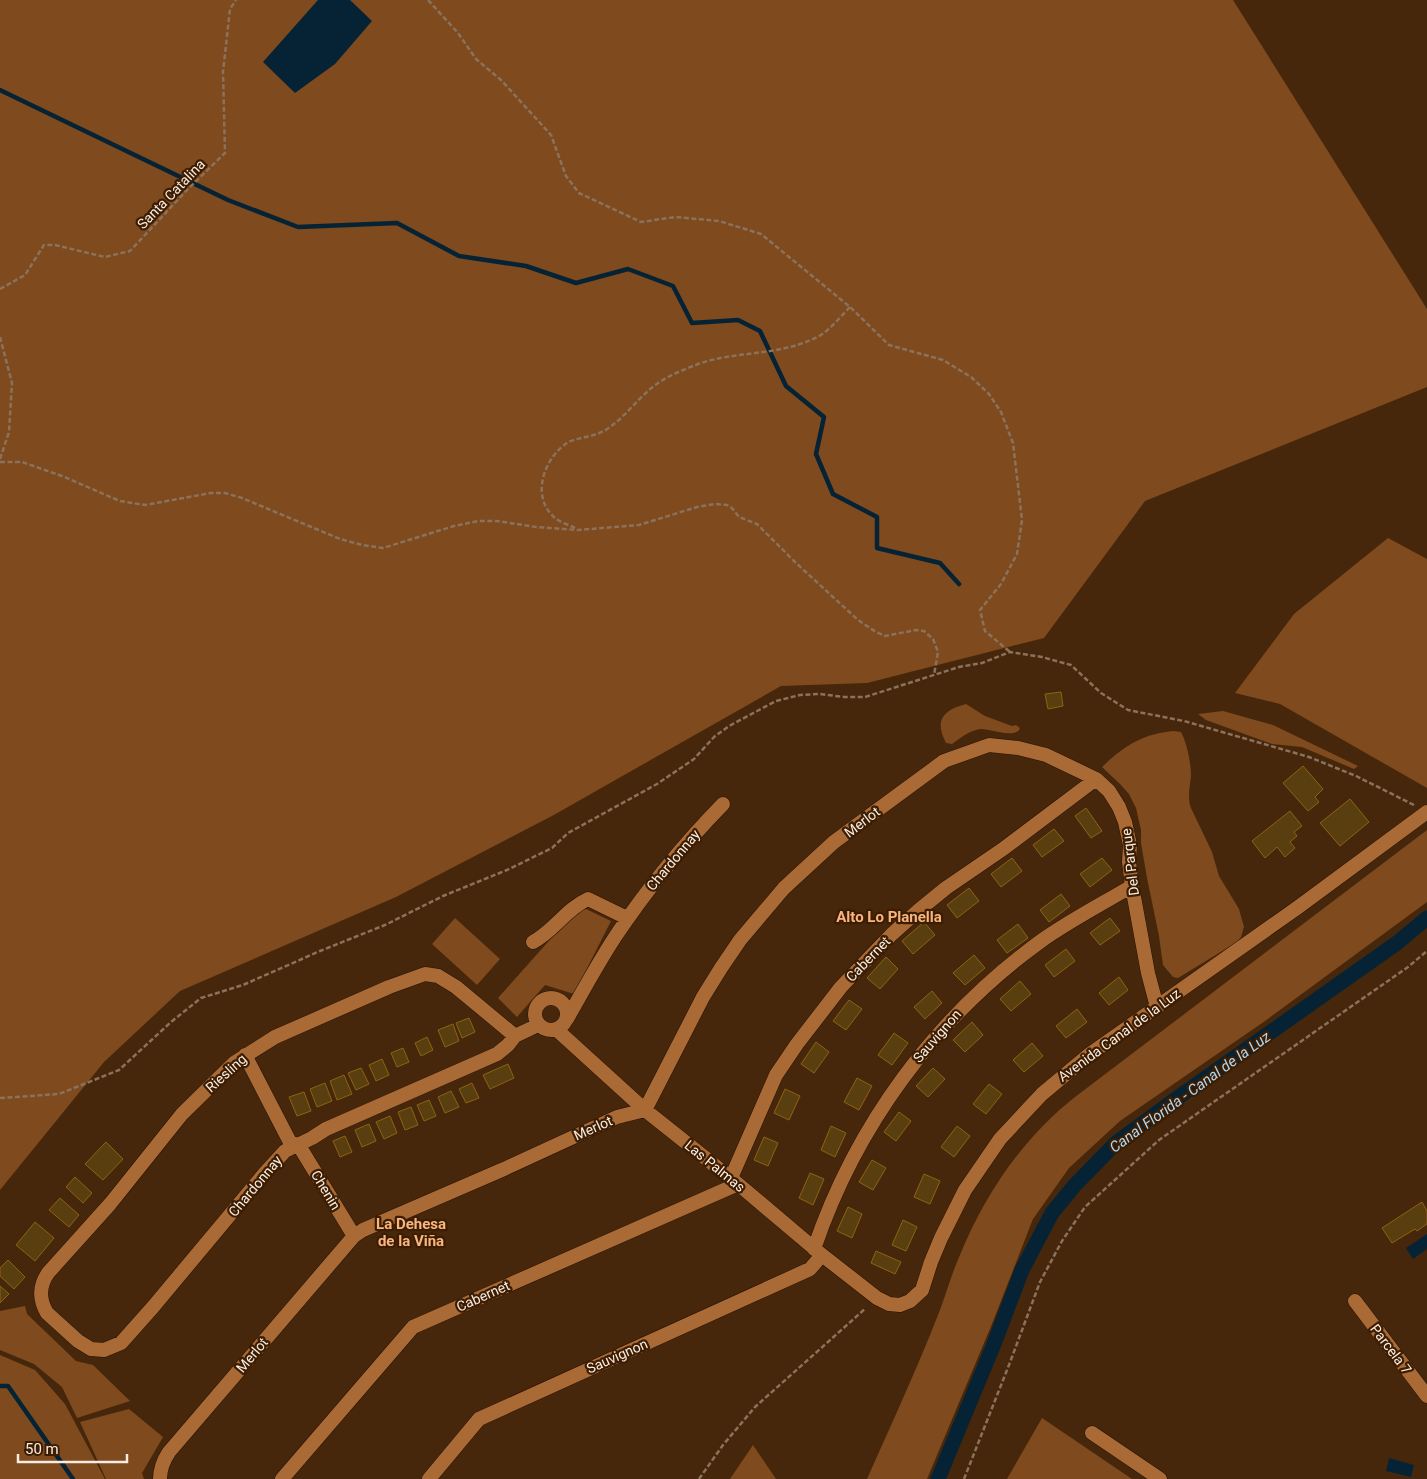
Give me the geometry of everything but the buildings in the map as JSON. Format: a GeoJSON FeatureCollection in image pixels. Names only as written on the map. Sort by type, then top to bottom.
{"type":"FeatureCollection","features":[{"type":"Feature","properties":{"kind":"street","name":"Del Parque"},"geometry":{"type":"LineString","coordinates":[[989,745],[1018,748],[1046,755],[1096,779],[1109,791],[1125,822],[1130,845],[1129,862],[1132,886],[1148,973],[1157,1007]]}},
{"type":"Feature","properties":{"kind":"street","name":"Merlot"},"geometry":{"type":"LineString","coordinates":[[160,1476],[164,1460],[169,1452],[354,1236],[363,1230],[504,1169],[617,1117],[645,1110],[720,968],[740,940],[784,888],[834,842],[944,761],[989,745]]}},
{"type":"Feature","properties":{"kind":"street","name":"Cabernet"},"geometry":{"type":"LineString","coordinates":[[282,1479],[412,1327],[734,1181],[776,1075],[813,1022],[848,980],[892,934],[926,905],[1096,779]]}},
{"type":"Feature","properties":{"kind":"street","name":"Chardonnay"},"geometry":{"type":"LineString","coordinates":[[567,1019],[627,918],[673,858],[723,804]]}},
{"type":"Feature","properties":{"kind":"street","name":"Avenida Canal de la Luz"},"geometry":{"type":"LineString","coordinates":[[877,1298],[889,1304],[900,1304],[910,1301],[922,1290],[931,1262],[952,1214],[982,1164],[1031,1105],[1065,1073],[1297,908],[1427,812]]}},
{"type":"Feature","properties":{"kind":"street","name":"Sauvignon"},"geometry":{"type":"LineString","coordinates":[[429,1479],[479,1418],[810,1269],[818,1252],[846,1172],[874,1121],[911,1066],[934,1038],[979,992],[1013,962],[1043,940],[1132,886]]}},
{"type":"Feature","properties":{"kind":"street"},"geometry":{"type":"LineString","coordinates":[[533,942],[541,938],[576,905],[588,899],[627,918]]}},
{"type":"Feature","properties":{"kind":"street","name":"Riesling"},"geometry":{"type":"LineString","coordinates":[[65,1329],[43,1307],[41,1296],[44,1278],[110,1204],[182,1114],[218,1078],[245,1055],[283,1034],[389,987],[425,974],[438,976],[456,987],[515,1036]]}},
{"type":"Feature","properties":{"kind":"street"},"geometry":{"type":"LineString","coordinates":[[538,1025],[535,1010],[541,1002],[550,998],[556,998],[567,1008],[567,1019],[562,1027],[557,1030]]}},
{"type":"Feature","properties":{"kind":"street","name":"Las Palmas"},"geometry":{"type":"LineString","coordinates":[[538,1025],[547,1030],[557,1030],[645,1110],[877,1298]]}},
{"type":"Feature","properties":{"kind":"street","name":"Chardonnay"},"geometry":{"type":"LineString","coordinates":[[65,1329],[78,1341],[91,1349],[104,1350],[121,1343],[154,1308],[285,1151],[326,1129],[497,1054],[508,1046],[515,1036],[538,1025]]}},
{"type":"Feature","properties":{"kind":"street","name":"Chenin"},"geometry":{"type":"LineString","coordinates":[[245,1055],[295,1145],[354,1236]]}},
{"type":"Feature","properties":{"kind":"street","name":"Parcela 7"},"geometry":{"type":"LineString","coordinates":[[1355,1301],[1427,1396]]}},
{"type":"Feature","properties":{"kind":"street"},"geometry":{"type":"LineString","coordinates":[[1092,1433],[1160,1479]]}},
{"type":"Feature","properties":{"kind":"path","name":"Santa Catalina"},"geometry":{"type":"LineString","coordinates":[[0,289],[25,274],[44,245],[55,245],[105,257],[130,251],[187,190],[225,153],[223,72],[230,9],[236,0]]}},
{"type":"Feature","properties":{"kind":"path"},"geometry":{"type":"LineString","coordinates":[[428,0],[458,33],[476,59],[502,80],[551,135],[566,176],[579,193],[641,222],[674,217],[719,221],[761,234],[850,307],[889,345],[943,360],[972,377],[989,394],[1001,412],[1014,443],[1022,520],[1017,554],[1001,584],[980,610],[986,631],[1010,652]]}},
{"type":"Feature","properties":{"kind":"path"},"geometry":{"type":"LineString","coordinates":[[578,530],[555,518],[546,506],[542,491],[543,476],[548,463],[557,451],[570,442],[598,435],[610,427],[654,386],[666,378],[714,360],[789,348],[815,339],[826,331],[850,307]]}},
{"type":"Feature","properties":{"kind":"path"},"geometry":{"type":"LineString","coordinates":[[0,337],[12,383],[9,432],[0,461],[22,462],[62,476],[120,501],[145,505],[212,493],[225,493],[242,498],[340,539],[383,548],[454,526],[479,521],[498,521],[536,527],[578,530],[639,524],[697,507],[715,504],[727,505],[739,516],[757,524],[858,620],[876,632],[886,636],[916,630],[924,631],[932,638],[938,652],[934,675]]}},
{"type":"Feature","properties":{"kind":"path"},"geometry":{"type":"LineString","coordinates":[[964,1479],[1040,1282],[1062,1242],[1085,1207],[1159,1140],[1408,967],[1427,951]]}},
{"type":"Feature","properties":{"kind":"path"},"geometry":{"type":"LineString","coordinates":[[699,1479],[723,1445],[756,1406],[877,1298]]}},
{"type":"Feature","properties":{"kind":"shaded area"},"geometry":{"type":"Polygon","coordinates":[[[0,0],[1233,0],[1427,309],[1427,387],[1145,501],[1044,638],[867,683],[781,686],[552,816],[396,897],[180,991],[104,1062],[0,1190],[0,0]]]}},
{"type":"Feature","properties":{"kind":"shaded area"},"geometry":{"type":"Polygon","coordinates":[[[1388,538],[1427,559],[1427,788],[1280,704],[1235,693],[1294,614],[1388,538]]]}},
{"type":"Feature","properties":{"kind":"shaded area"},"geometry":{"type":"Polygon","coordinates":[[[966,704],[985,716],[1012,726],[1016,725],[1020,728],[1013,733],[980,729],[968,733],[952,744],[946,743],[941,728],[943,717],[951,709],[966,704]]]}},
{"type":"Feature","properties":{"kind":"shaded area"},"geometry":{"type":"Polygon","coordinates":[[[1223,711],[1273,725],[1358,766],[1354,769],[1302,747],[1272,744],[1206,720],[1198,714],[1223,711]]]}},
{"type":"Feature","properties":{"kind":"shaded area"},"geometry":{"type":"Polygon","coordinates":[[[1173,731],[1181,732],[1188,753],[1191,771],[1189,796],[1191,808],[1212,852],[1219,876],[1239,909],[1244,927],[1241,937],[1237,942],[1178,978],[1173,977],[1163,965],[1136,808],[1129,794],[1102,767],[1134,742],[1152,735],[1173,731]]]}},
{"type":"Feature","properties":{"kind":"shaded area"},"geometry":{"type":"Polygon","coordinates":[[[1427,830],[1427,902],[1265,1021],[1120,1121],[1069,1168],[1033,1219],[992,1324],[927,1479],[867,1479],[921,1357],[970,1232],[1007,1168],[1022,1149],[1056,1113],[1075,1097],[1427,830]]]}},
{"type":"Feature","properties":{"kind":"shaded area"},"geometry":{"type":"Polygon","coordinates":[[[586,909],[611,921],[574,994],[545,985],[517,1017],[498,998],[572,915],[586,909]]]}},
{"type":"Feature","properties":{"kind":"shaded area"},"geometry":{"type":"Polygon","coordinates":[[[455,918],[500,959],[477,985],[432,944],[455,918]]]}},
{"type":"Feature","properties":{"kind":"shaded area"},"geometry":{"type":"Polygon","coordinates":[[[25,1306],[27,1314],[76,1361],[93,1365],[130,1401],[77,1418],[62,1387],[34,1364],[0,1350],[0,1311],[25,1306]]]}},
{"type":"Feature","properties":{"kind":"shaded area"},"geometry":{"type":"Polygon","coordinates":[[[0,1355],[35,1370],[65,1404],[105,1479],[0,1479],[0,1355]]]}},
{"type":"Feature","properties":{"kind":"shaded area"},"geometry":{"type":"Polygon","coordinates":[[[129,1409],[163,1437],[142,1473],[144,1479],[106,1479],[80,1422],[129,1409]]]}},
{"type":"Feature","properties":{"kind":"shaded area"},"geometry":{"type":"Polygon","coordinates":[[[1042,1418],[1132,1479],[1007,1479],[1042,1418]]]}},
{"type":"Feature","properties":{"kind":"shaded area"},"geometry":{"type":"Polygon","coordinates":[[[753,1445],[776,1479],[730,1479],[753,1445]]]}},
{"type":"Feature","properties":{"kind":"water"},"geometry":{"type":"Polygon","coordinates":[[[318,0],[350,0],[372,21],[335,64],[295,93],[263,62],[318,0]]]}},
{"type":"Feature","properties":{"kind":"water"},"geometry":{"type":"Polygon","coordinates":[[[1427,1234],[1427,1249],[1413,1259],[1406,1248],[1427,1234]]]}},
{"type":"Feature","properties":{"kind":"water"},"geometry":{"type":"Polygon","coordinates":[[[1389,1458],[1414,1465],[1411,1477],[1386,1471],[1389,1458]]]}},
{"type":"Feature","properties":{"kind":"waterway"},"geometry":{"type":"LineString","coordinates":[[0,90],[228,200],[298,227],[397,223],[459,256],[526,266],[576,283],[628,269],[673,286],[692,323],[738,320],[760,331],[786,386],[824,417],[816,454],[833,494],[877,517],[877,548],[940,563],[959,584]]}},
{"type":"Feature","properties":{"kind":"waterway","name":"Canal Florida - Canal de la Luz"},"geometry":{"type":"LineString","coordinates":[[938,1479],[994,1344],[1022,1270],[1052,1213],[1074,1186],[1116,1143],[1397,943],[1427,918]]}},
{"type":"Feature","properties":{"kind":"waterway"},"geometry":{"type":"LineString","coordinates":[[0,1386],[8,1386],[73,1479]]}},
{"type":"Feature","properties":{"kind":"district","name":"Alto Lo Planella"},"geometry":{"type":"Point","coordinates":[889,917]}},
{"type":"Feature","properties":{"kind":"district","name":"La Dehesa de la Viña"},"geometry":{"type":"Point","coordinates":[411,1232]}}]}
